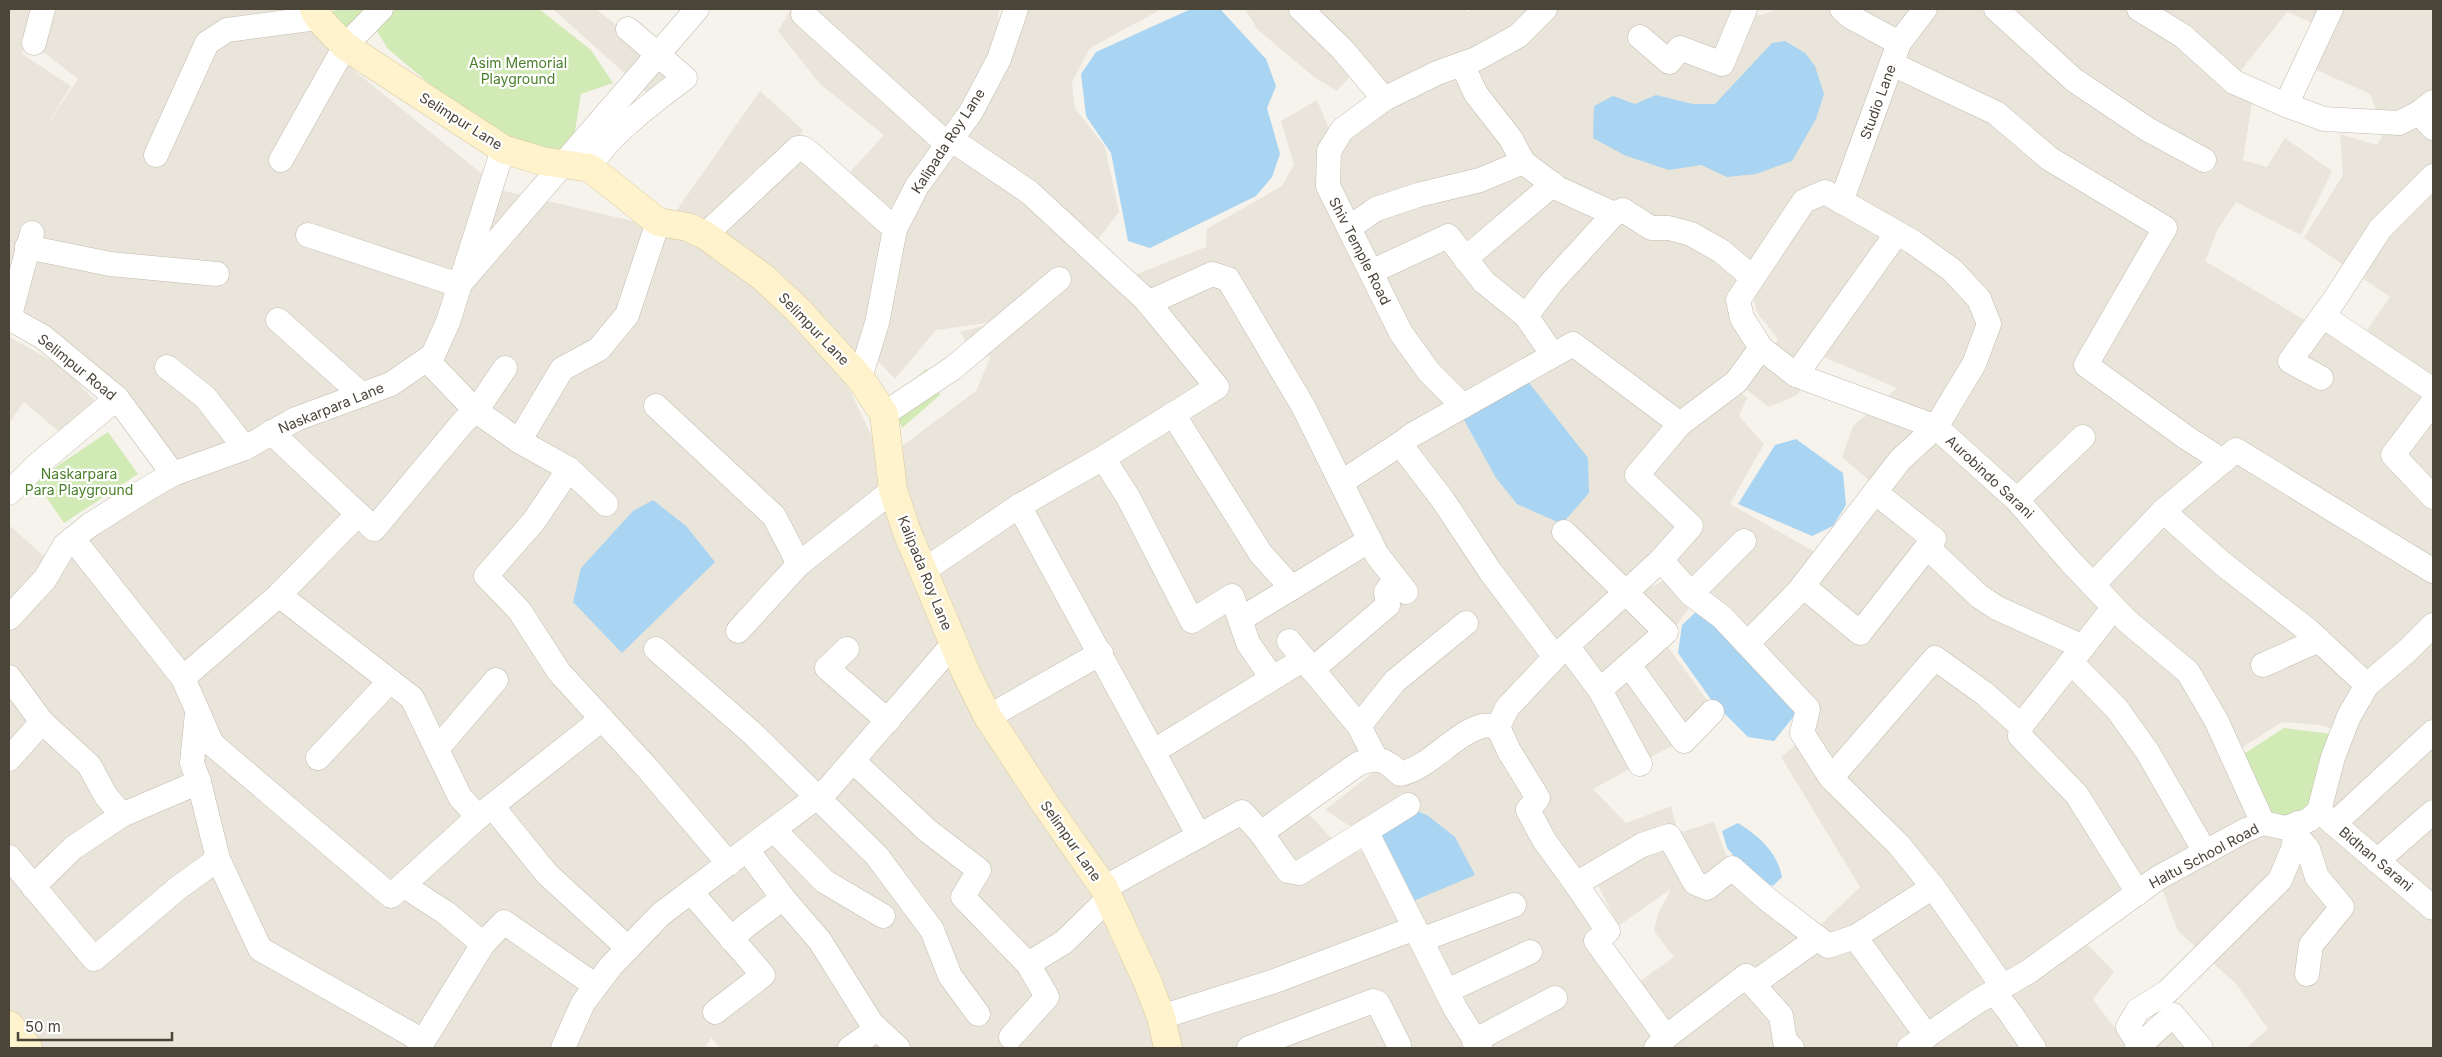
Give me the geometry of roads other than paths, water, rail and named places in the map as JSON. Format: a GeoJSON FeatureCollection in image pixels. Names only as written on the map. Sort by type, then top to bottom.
{"type":"FeatureCollection","features":[{"type":"Feature","properties":{"kind":"street"},"geometry":{"type":"LineString","coordinates":[[34,43],[43,9]]}},
{"type":"Feature","properties":{"kind":"street"},"geometry":{"type":"LineString","coordinates":[[281,160],[345,46],[381,9]]}},
{"type":"Feature","properties":{"kind":"street"},"geometry":{"type":"LineString","coordinates":[[308,235],[459,285],[697,9]]}},
{"type":"Feature","properties":{"kind":"street","name":"Kalipada Roy Lane"},"geometry":{"type":"LineString","coordinates":[[562,1048],[583,1003],[628,948],[661,914],[829,788],[954,643],[907,532],[893,490],[884,414],[860,378],[875,330],[895,230],[917,186],[971,112],[999,59],[1016,9]]}},
{"type":"Feature","properties":{"kind":"street","name":"Shiv Temple Road"},"geometry":{"type":"LineString","coordinates":[[1463,406],[1428,372],[1401,333],[1328,186],[1329,152],[1342,130],[1384,99],[1437,73],[1462,64],[1518,36],[1545,9]]}},
{"type":"Feature","properties":{"kind":"street"},"geometry":{"type":"LineString","coordinates":[[1640,37],[1670,62],[1680,48],[1722,64],[1745,9]]}},
{"type":"Feature","properties":{"kind":"street"},"geometry":{"type":"LineString","coordinates":[[1750,9],[1762,9]]}},
{"type":"Feature","properties":{"kind":"street","name":"Studio Lane"},"geometry":{"type":"LineString","coordinates":[[1841,202],[1896,54],[1925,9]]}},
{"type":"Feature","properties":{"kind":"street"},"geometry":{"type":"LineString","coordinates":[[1996,9],[2074,80],[2147,128],[2204,160]]}},
{"type":"Feature","properties":{"kind":"street"},"geometry":{"type":"LineString","coordinates":[[2139,9],[2183,36],[2234,82],[2286,105],[2324,119],[2399,123],[2429,115]]}},
{"type":"Feature","properties":{"kind":"street"},"geometry":{"type":"LineString","coordinates":[[2286,105],[2331,9]]}},
{"type":"Feature","properties":{"kind":"street"},"geometry":{"type":"LineString","coordinates":[[1308,11],[1384,99]]}},
{"type":"Feature","properties":{"kind":"street"},"geometry":{"type":"LineString","coordinates":[[1852,12],[1896,54],[1996,113],[2050,159],[2165,228],[2086,365],[2187,438],[2223,461]]}},
{"type":"Feature","properties":{"kind":"street"},"geometry":{"type":"LineString","coordinates":[[156,155],[207,43],[227,30],[315,13]]}},
{"type":"Feature","properties":{"kind":"street","name":"Selimpur Lane"},"geometry":{"type":"LineString","coordinates":[[315,13],[345,46],[503,149],[542,161],[590,168],[658,222],[688,228],[704,235],[764,278],[799,311],[860,378]]}},
{"type":"Feature","properties":{"kind":"street"},"geometry":{"type":"LineString","coordinates":[[803,14],[950,143],[1028,192],[1148,303],[1217,387],[1103,458],[1018,506],[923,571]]}},
{"type":"Feature","properties":{"kind":"street"},"geometry":{"type":"LineString","coordinates":[[590,168],[595,158],[642,111],[685,78],[628,29]]}},
{"type":"Feature","properties":{"kind":"street"},"geometry":{"type":"LineString","coordinates":[[1462,64],[1476,94],[1511,139],[1523,162],[1552,184],[1614,214]]}},
{"type":"Feature","properties":{"kind":"street"},"geometry":{"type":"LineString","coordinates":[[704,235],[798,148],[802,148],[812,155],[895,230]]}},
{"type":"Feature","properties":{"kind":"street","name":"Naskarpara Lane"},"geometry":{"type":"LineString","coordinates":[[9,618],[45,579],[65,545],[90,525],[173,474],[245,448],[296,419],[391,384],[433,355],[448,322],[503,149]]}},
{"type":"Feature","properties":{"kind":"street"},"geometry":{"type":"LineString","coordinates":[[1349,228],[1376,208],[1418,195],[1480,180],[1523,162]]}},
{"type":"Feature","properties":{"kind":"street"},"geometry":{"type":"LineString","coordinates":[[2321,378],[2290,361],[2323,316],[2380,229],[2433,176]]}},
{"type":"Feature","properties":{"kind":"street"},"geometry":{"type":"LineString","coordinates":[[1464,259],[1552,184]]}},
{"type":"Feature","properties":{"kind":"street","name":"Aurobindo Sarani"},"geometry":{"type":"LineString","coordinates":[[1752,277],[1804,201],[1825,192],[1896,233],[1952,270],[1979,299],[1989,324],[1974,364],[1936,427],[2018,500],[2114,607],[2188,672],[2216,720],[2263,823]]}},
{"type":"Feature","properties":{"kind":"street"},"geometry":{"type":"LineString","coordinates":[[1526,316],[1551,283],[1614,214],[1623,210],[1651,228],[1669,228],[1691,234],[1721,251],[1752,277],[1738,300],[1742,318],[1761,348],[1796,375],[1936,427],[1900,460],[1803,586],[1747,644]]}},
{"type":"Feature","properties":{"kind":"street"},"geometry":{"type":"LineString","coordinates":[[519,441],[562,369],[599,349],[627,315],[658,222]]}},
{"type":"Feature","properties":{"kind":"street"},"geometry":{"type":"LineString","coordinates":[[1796,375],[1896,233]]}},
{"type":"Feature","properties":{"kind":"street"},"geometry":{"type":"LineString","coordinates":[[1371,272],[1448,236],[1464,259],[1484,282],[1526,316],[1553,355]]}},
{"type":"Feature","properties":{"kind":"street"},"geometry":{"type":"LineString","coordinates":[[9,318],[30,240],[110,264],[217,274]]}},
{"type":"Feature","properties":{"kind":"street"},"geometry":{"type":"LineString","coordinates":[[1148,303],[1212,274],[1228,279],[1303,406],[1378,555],[1401,586],[1386,592],[1388,605],[1154,751]]}},
{"type":"Feature","properties":{"kind":"street"},"geometry":{"type":"LineString","coordinates":[[884,414],[953,368],[1059,279]]}},
{"type":"Feature","properties":{"kind":"street"},"geometry":{"type":"LineString","coordinates":[[2323,316],[2433,390]]}},
{"type":"Feature","properties":{"kind":"street","name":"Selimpur Road"},"geometry":{"type":"LineString","coordinates":[[9,318],[43,337],[117,398],[173,474]]}},
{"type":"Feature","properties":{"kind":"street"},"geometry":{"type":"LineString","coordinates":[[278,320],[362,395]]}},
{"type":"Feature","properties":{"kind":"street"},"geometry":{"type":"LineString","coordinates":[[1342,482],[1412,435],[1573,344],[1680,424]]}},
{"type":"Feature","properties":{"kind":"street"},"geometry":{"type":"LineString","coordinates":[[1746,976],[1661,1042],[1596,941],[1608,931],[1544,840],[1528,810],[1538,798],[1509,751],[1498,727],[1507,708],[1561,652],[1661,560],[1691,526],[1637,476],[1680,424],[1736,382],[1761,348]]}},
{"type":"Feature","properties":{"kind":"street"},"geometry":{"type":"LineString","coordinates":[[427,360],[476,411],[519,441],[569,469],[606,504]]}},
{"type":"Feature","properties":{"kind":"street"},"geometry":{"type":"LineString","coordinates":[[167,367],[205,397],[245,448]]}},
{"type":"Feature","properties":{"kind":"street"},"geometry":{"type":"LineString","coordinates":[[271,432],[374,529],[464,421],[476,411],[505,368]]}},
{"type":"Feature","properties":{"kind":"street"},"geometry":{"type":"LineString","coordinates":[[9,493],[36,466],[117,398]]}},
{"type":"Feature","properties":{"kind":"street"},"geometry":{"type":"LineString","coordinates":[[2433,402],[2393,455],[2433,497]]}},
{"type":"Feature","properties":{"kind":"street"},"geometry":{"type":"LineString","coordinates":[[656,406],[774,516],[799,564]]}},
{"type":"Feature","properties":{"kind":"street"},"geometry":{"type":"LineString","coordinates":[[1173,414],[1261,554],[1292,588]]}},
{"type":"Feature","properties":{"kind":"street"},"geometry":{"type":"LineString","coordinates":[[2018,500],[2083,437]]}},
{"type":"Feature","properties":{"kind":"street"},"geometry":{"type":"LineString","coordinates":[[1400,444],[1443,500],[1490,571],[1561,652],[1600,690],[1640,764]]}},
{"type":"Feature","properties":{"kind":"street"},"geometry":{"type":"LineString","coordinates":[[2093,585],[2163,511],[2236,450],[2433,571]]}},
{"type":"Feature","properties":{"kind":"street"},"geometry":{"type":"LineString","coordinates":[[1103,458],[1128,497],[1192,621],[1232,596],[1248,643],[1272,678]]}},
{"type":"Feature","properties":{"kind":"street"},"geometry":{"type":"LineString","coordinates":[[569,469],[534,521],[486,576],[519,610],[559,672],[602,719],[738,857],[783,898],[820,941],[877,1029],[898,1048]]}},
{"type":"Feature","properties":{"kind":"street"},"geometry":{"type":"LineString","coordinates":[[738,631],[799,564],[893,490]]}},
{"type":"Feature","properties":{"kind":"street"},"geometry":{"type":"LineString","coordinates":[[1803,586],[1860,633],[1934,539],[1876,492]]}},
{"type":"Feature","properties":{"kind":"street"},"geometry":{"type":"LineString","coordinates":[[1018,506],[1101,654],[1199,836]]}},
{"type":"Feature","properties":{"kind":"street"},"geometry":{"type":"LineString","coordinates":[[2163,511],[2223,564],[2319,640],[2367,685]]}},
{"type":"Feature","properties":{"kind":"street"},"geometry":{"type":"LineString","coordinates":[[183,678],[279,595],[358,514]]}},
{"type":"Feature","properties":{"kind":"street"},"geometry":{"type":"LineString","coordinates":[[1564,532],[1666,632],[1600,690]]}},
{"type":"Feature","properties":{"kind":"street"},"geometry":{"type":"LineString","coordinates":[[73,539],[183,678],[212,744],[391,896],[485,812],[602,719]]}},
{"type":"Feature","properties":{"kind":"street"},"geometry":{"type":"LineString","coordinates":[[1240,619],[1370,540]]}},
{"type":"Feature","properties":{"kind":"street"},"geometry":{"type":"LineString","coordinates":[[1691,594],[1744,540]]}},
{"type":"Feature","properties":{"kind":"street"},"geometry":{"type":"LineString","coordinates":[[1927,547],[1979,596],[2077,655],[2147,751],[2205,852]]}},
{"type":"Feature","properties":{"kind":"street"},"geometry":{"type":"LineString","coordinates":[[1661,560],[1691,594],[1722,617],[1808,709],[1802,733],[1831,778],[1899,845],[1932,887],[1999,989],[2012,1014],[2034,1048]]}},
{"type":"Feature","properties":{"kind":"street"},"geometry":{"type":"LineString","coordinates":[[279,595],[412,698],[460,797],[485,812],[547,874],[628,948]]}},
{"type":"Feature","properties":{"kind":"street"},"geometry":{"type":"LineString","coordinates":[[2114,607],[2021,726],[2020,736],[2077,795],[2138,893]]}},
{"type":"Feature","properties":{"kind":"street"},"geometry":{"type":"LineString","coordinates":[[1358,726],[1395,681],[1466,624]]}},
{"type":"Feature","properties":{"kind":"street"},"geometry":{"type":"LineString","coordinates":[[2327,817],[2333,757],[2349,716],[2367,685],[2407,652],[2433,625]]}},
{"type":"Feature","properties":{"kind":"street"},"geometry":{"type":"LineString","coordinates":[[2263,665],[2319,640]]}},
{"type":"Feature","properties":{"kind":"street","name":"Selimpur Lane"},"geometry":{"type":"LineString","coordinates":[[954,643],[988,717],[1106,894],[1148,983],[1161,1017],[1168,1048]]}},
{"type":"Feature","properties":{"kind":"street"},"geometry":{"type":"LineString","coordinates":[[656,649],[752,733],[878,856],[932,930],[950,976],[978,1014]]}},
{"type":"Feature","properties":{"kind":"street"},"geometry":{"type":"LineString","coordinates":[[846,649],[827,668],[888,721]]}},
{"type":"Feature","properties":{"kind":"street"},"geometry":{"type":"LineString","coordinates":[[988,717],[1101,654]]}},
{"type":"Feature","properties":{"kind":"street"},"geometry":{"type":"LineString","coordinates":[[1302,657],[1358,726],[1376,759]]}},
{"type":"Feature","properties":{"kind":"street"},"geometry":{"type":"LineString","coordinates":[[1831,778],[1935,658],[1985,694],[2021,726]]}},
{"type":"Feature","properties":{"kind":"street"},"geometry":{"type":"LineString","coordinates":[[1629,665],[1684,741],[1712,712]]}},
{"type":"Feature","properties":{"kind":"street"},"geometry":{"type":"LineString","coordinates":[[9,678],[42,722],[89,765],[106,796],[122,815]]}},
{"type":"Feature","properties":{"kind":"street"},"geometry":{"type":"LineString","coordinates":[[437,749],[496,680]]}},
{"type":"Feature","properties":{"kind":"street"},"geometry":{"type":"LineString","coordinates":[[318,758],[390,681]]}},
{"type":"Feature","properties":{"kind":"street"},"geometry":{"type":"LineString","coordinates":[[198,711],[192,763],[199,782],[218,859],[260,949],[421,1045],[483,944],[504,922],[596,986]]}},
{"type":"Feature","properties":{"kind":"street"},"geometry":{"type":"LineString","coordinates":[[9,759],[42,722]]}},
{"type":"Feature","properties":{"kind":"street"},"geometry":{"type":"LineString","coordinates":[[1261,833],[1358,764],[1372,759],[1386,760],[1400,774],[1412,771],[1451,743],[1483,726],[1498,727]]}},
{"type":"Feature","properties":{"kind":"street","name":"Haltu School Road"},"geometry":{"type":"LineString","coordinates":[[1918,1042],[2028,972],[2158,878],[2205,852],[2263,823],[2297,829],[2309,820],[2327,817],[2433,732]]}},
{"type":"Feature","properties":{"kind":"street"},"geometry":{"type":"LineString","coordinates":[[853,761],[928,831],[979,870],[963,897],[1028,964],[1047,998],[1011,1037]]}},
{"type":"Feature","properties":{"kind":"street"},"geometry":{"type":"LineString","coordinates":[[33,887],[73,848],[122,815],[199,782]]}},
{"type":"Feature","properties":{"kind":"street"},"geometry":{"type":"LineString","coordinates":[[1028,964],[1064,942],[1106,894],[1199,836],[1242,812],[1261,833],[1288,871],[1296,874],[1408,805]]}},
{"type":"Feature","properties":{"kind":"street"},"geometry":{"type":"LineString","coordinates":[[2377,861],[2433,812]]}},
{"type":"Feature","properties":{"kind":"street","name":"Bidhan Sarani"},"geometry":{"type":"LineString","coordinates":[[2327,817],[2433,908]]}},
{"type":"Feature","properties":{"kind":"street"},"geometry":{"type":"LineString","coordinates":[[2297,829],[2308,849],[2316,878],[2342,907],[2311,945],[2307,974]]}},
{"type":"Feature","properties":{"kind":"street"},"geometry":{"type":"LineString","coordinates":[[2201,1048],[2173,1015],[2138,1047],[2128,1027],[2138,1010],[2166,992],[2280,880],[2293,849],[2297,829]]}},
{"type":"Feature","properties":{"kind":"street"},"geometry":{"type":"LineString","coordinates":[[774,830],[824,881],[883,916]]}},
{"type":"Feature","properties":{"kind":"street"},"geometry":{"type":"LineString","coordinates":[[1366,830],[1447,991],[1477,1044],[1555,998]]}},
{"type":"Feature","properties":{"kind":"street"},"geometry":{"type":"LineString","coordinates":[[1576,884],[1642,845],[1669,836],[1695,883],[1707,888],[1732,868],[1828,946],[1855,937],[1932,887]]}},
{"type":"Feature","properties":{"kind":"street"},"geometry":{"type":"LineString","coordinates":[[9,856],[94,959],[178,888],[218,859]]}},
{"type":"Feature","properties":{"kind":"street"},"geometry":{"type":"LineString","coordinates":[[403,886],[446,913],[483,944]]}},
{"type":"Feature","properties":{"kind":"street"},"geometry":{"type":"LineString","coordinates":[[691,892],[763,974],[715,1012]]}},
{"type":"Feature","properties":{"kind":"street"},"geometry":{"type":"LineString","coordinates":[[731,939],[783,898]]}},
{"type":"Feature","properties":{"kind":"street"},"geometry":{"type":"LineString","coordinates":[[1161,1017],[1514,905]]}},
{"type":"Feature","properties":{"kind":"street"},"geometry":{"type":"LineString","coordinates":[[1855,937],[1918,1042]]}},
{"type":"Feature","properties":{"kind":"street"},"geometry":{"type":"LineString","coordinates":[[1746,976],[1756,982],[1818,938]]}},
{"type":"Feature","properties":{"kind":"street"},"geometry":{"type":"LineString","coordinates":[[1447,991],[1530,952]]}},
{"type":"Feature","properties":{"kind":"street"},"geometry":{"type":"LineString","coordinates":[[1746,976],[1781,1016],[1785,1041],[1792,1048]]}},
{"type":"Feature","properties":{"kind":"street"},"geometry":{"type":"LineString","coordinates":[[1249,1048],[1373,1001],[1378,1003],[1399,1044]]}},
{"type":"Feature","properties":{"kind":"street"},"geometry":{"type":"LineString","coordinates":[[9,1025],[28,1048]]}},
{"type":"Feature","properties":{"kind":"street"},"geometry":{"type":"LineString","coordinates":[[850,1048],[877,1029]]}},
{"type":"Feature","properties":{"kind":"water"},"geometry":{"type":"Polygon","coordinates":[[[1191,9],[1221,10],[1266,59],[1276,86],[1267,108],[1280,154],[1272,177],[1256,196],[1150,248],[1128,241],[1111,153],[1086,116],[1081,74],[1096,52],[1191,9]]]}},
{"type":"Feature","properties":{"kind":"water"},"geometry":{"type":"Polygon","coordinates":[[[1785,41],[1805,53],[1815,66],[1824,94],[1816,119],[1792,161],[1756,174],[1727,177],[1701,165],[1669,170],[1624,155],[1593,138],[1594,106],[1613,96],[1635,104],[1656,95],[1693,104],[1715,104],[1772,43],[1785,41]]]}},
{"type":"Feature","properties":{"kind":"water"},"geometry":{"type":"Polygon","coordinates":[[[1526,379],[1588,458],[1589,493],[1562,524],[1517,504],[1496,478],[1464,420],[1526,379]]]}},
{"type":"Feature","properties":{"kind":"water"},"geometry":{"type":"Polygon","coordinates":[[[1796,439],[1843,473],[1846,505],[1833,526],[1812,536],[1738,504],[1775,445],[1796,439]]]}},
{"type":"Feature","properties":{"kind":"water"},"geometry":{"type":"Polygon","coordinates":[[[653,500],[686,526],[715,562],[622,653],[573,602],[581,568],[633,511],[653,500]]]}},
{"type":"Feature","properties":{"kind":"water"},"geometry":{"type":"Polygon","coordinates":[[[1697,611],[1711,616],[1799,710],[1774,741],[1748,737],[1712,701],[1678,653],[1682,625],[1697,611]]]}},
{"type":"Feature","properties":{"kind":"water"},"geometry":{"type":"Polygon","coordinates":[[[1409,808],[1427,815],[1455,837],[1475,875],[1411,902],[1376,829],[1409,808]]]}},
{"type":"Feature","properties":{"kind":"water"},"geometry":{"type":"Polygon","coordinates":[[[1738,823],[1760,839],[1776,860],[1782,877],[1773,886],[1753,878],[1727,848],[1722,831],[1738,823]]]}},
{"type":"Feature","properties":{"kind":"park label","name":"Asim Memorial Playground"},"geometry":{"type":"Point","coordinates":[518,72]}},
{"type":"Feature","properties":{"kind":"park label","name":"Naskarpara Para Playground"},"geometry":{"type":"Point","coordinates":[79,482]}}]}
